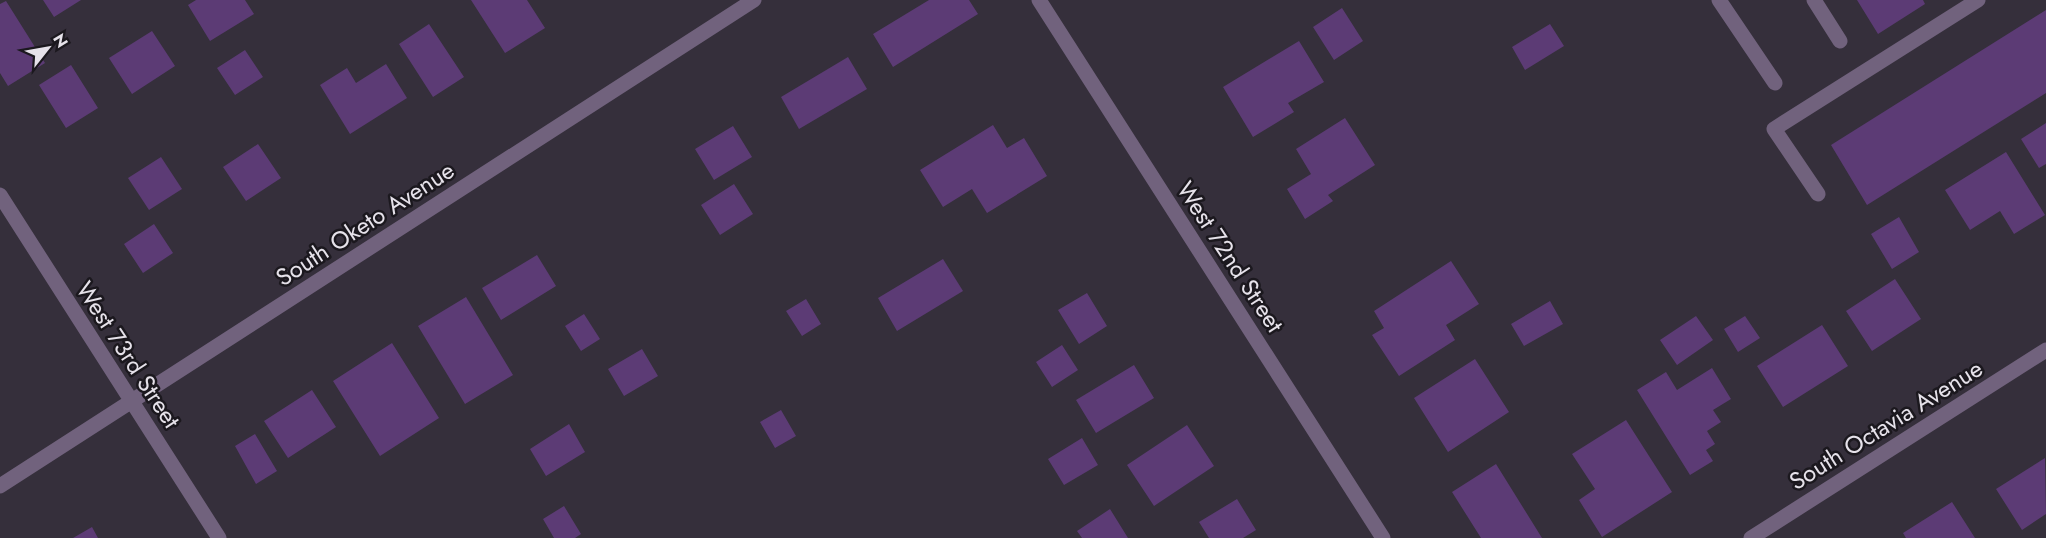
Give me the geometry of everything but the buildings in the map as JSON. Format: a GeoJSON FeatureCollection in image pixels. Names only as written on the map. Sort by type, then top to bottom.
{"type":"FeatureCollection","features":[{"type":"Feature","properties":{"kind":"street","name":"South Oketo Avenue"},"geometry":{"type":"LineString","coordinates":[[0,486],[754,0]]}},
{"type":"Feature","properties":{"kind":"street","name":"West 72nd Street"},"geometry":{"type":"LineString","coordinates":[[1040,0],[1383,538]]}},
{"type":"Feature","properties":{"kind":"street"},"geometry":{"type":"LineString","coordinates":[[1719,0],[1775,83]]}},
{"type":"Feature","properties":{"kind":"street"},"geometry":{"type":"LineString","coordinates":[[1814,0],[1840,41]]}},
{"type":"Feature","properties":{"kind":"street"},"geometry":{"type":"LineString","coordinates":[[1818,194],[1774,129],[1978,0]]}},
{"type":"Feature","properties":{"kind":"street","name":"West 73rd Street"},"geometry":{"type":"LineString","coordinates":[[0,195],[219,538]]}},
{"type":"Feature","properties":{"kind":"street","name":"South Octavia Avenue"},"geometry":{"type":"LineString","coordinates":[[1751,538],[2046,350]]}}]}
